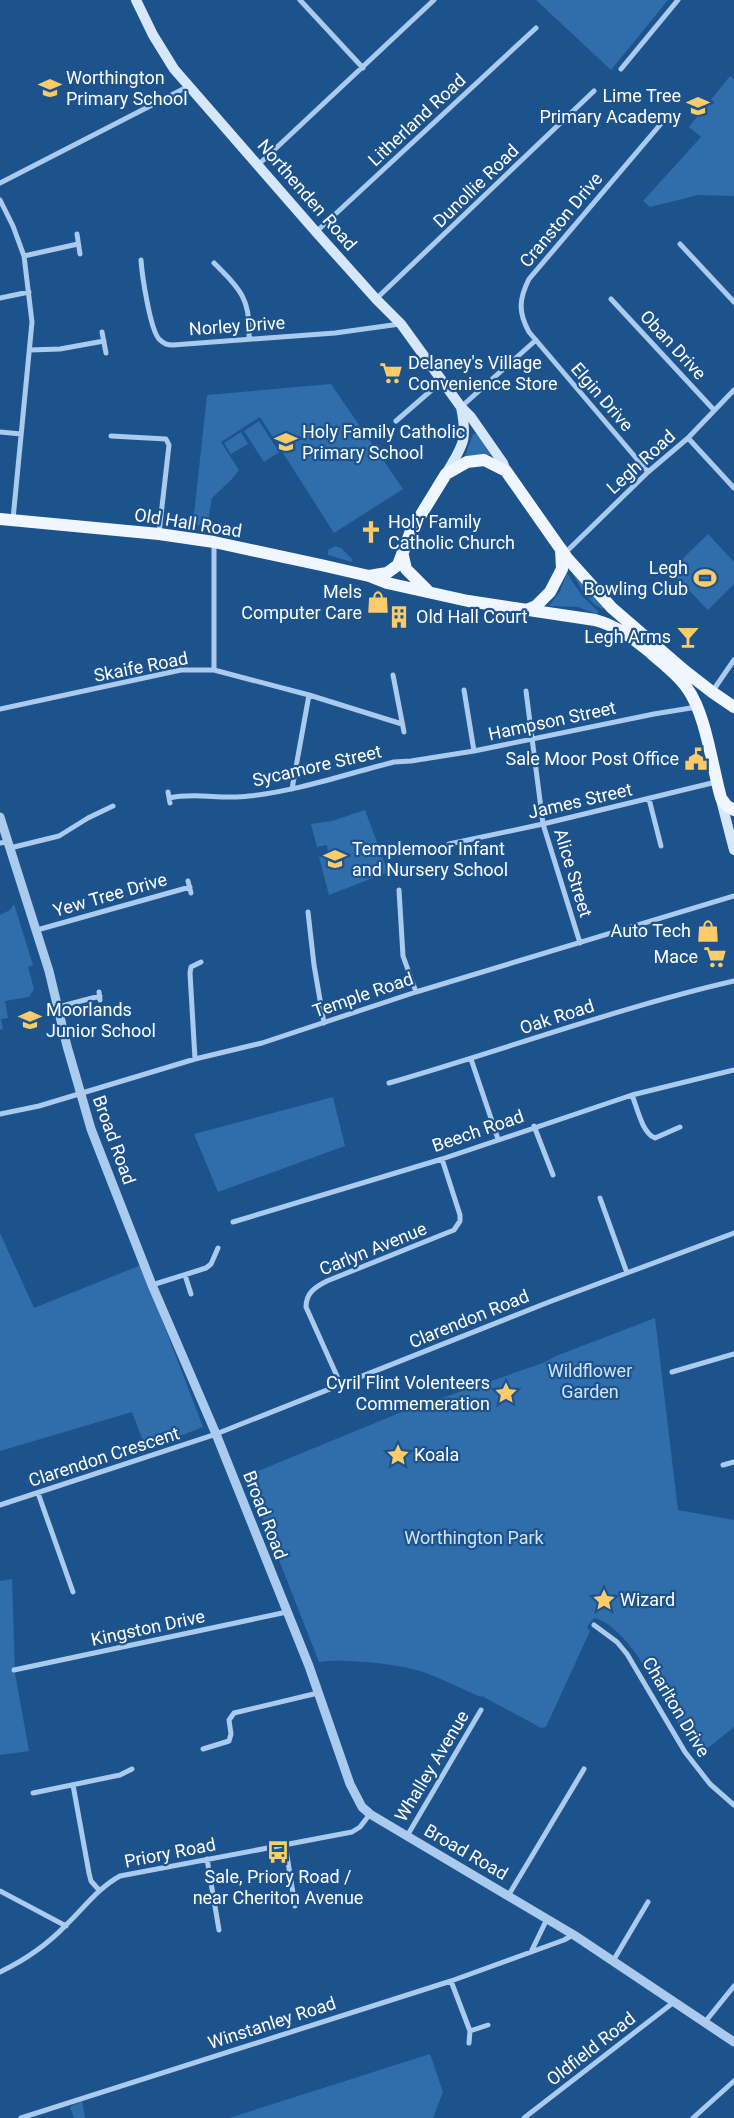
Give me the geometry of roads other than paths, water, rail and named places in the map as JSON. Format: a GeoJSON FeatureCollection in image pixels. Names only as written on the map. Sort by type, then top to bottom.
{"type":"FeatureCollection","features":[{"type":"Feature","properties":{"kind":"main road","name":"Northenden Road"},"geometry":{"type":"LineString","coordinates":[[136,0],[156,41],[189,86],[376,300],[401,324],[476,425],[503,463],[506,472],[581,575],[612,608],[712,692],[734,707]]}},
{"type":"Feature","properties":{"kind":"main road","name":"Northenden Road"},"geometry":{"type":"LineString","coordinates":[[446,474],[464,440],[466,430],[461,407]]}},
{"type":"Feature","properties":{"kind":"main road"},"geometry":{"type":"LineString","coordinates":[[428,591],[406,569],[403,556],[412,531],[446,474],[467,462],[484,460],[506,472]]}},
{"type":"Feature","properties":{"kind":"main road","name":"Old Hall Road"},"geometry":{"type":"LineString","coordinates":[[0,519],[159,534],[214,542],[369,576],[387,583],[468,601],[524,611],[595,620],[617,628],[642,646],[687,688],[698,707]]}},
{"type":"Feature","properties":{"kind":"main road"},"geometry":{"type":"LineString","coordinates":[[524,611],[536,606],[550,592],[562,569],[562,551]]}},
{"type":"Feature","properties":{"kind":"main road","name":"Old Hall Road"},"geometry":{"type":"LineString","coordinates":[[369,576],[393,570],[403,556]]}},
{"type":"Feature","properties":{"kind":"main road"},"geometry":{"type":"LineString","coordinates":[[698,707],[734,850]]}},
{"type":"Feature","properties":{"kind":"main road"},"geometry":{"type":"LineString","coordinates":[[721,798],[727,806],[734,810]]}},
{"type":"Feature","properties":{"kind":"street"},"geometry":{"type":"LineString","coordinates":[[300,0],[362,68]]}},
{"type":"Feature","properties":{"kind":"street"},"geometry":{"type":"LineString","coordinates":[[257,165],[434,0]]}},
{"type":"Feature","properties":{"kind":"street"},"geometry":{"type":"LineString","coordinates":[[621,69],[678,0]]}},
{"type":"Feature","properties":{"kind":"street","name":"Litherland Road"},"geometry":{"type":"LineString","coordinates":[[316,232],[536,28]]}},
{"type":"Feature","properties":{"kind":"street"},"geometry":{"type":"LineString","coordinates":[[0,183],[189,86]]}},
{"type":"Feature","properties":{"kind":"street","name":"Dunollie Road"},"geometry":{"type":"LineString","coordinates":[[376,300],[594,91]]}},
{"type":"Feature","properties":{"kind":"street","name":"Cranston Drive"},"geometry":{"type":"LineString","coordinates":[[536,340],[529,332],[521,314],[524,290],[529,279],[664,119]]}},
{"type":"Feature","properties":{"kind":"street"},"geometry":{"type":"LineString","coordinates":[[0,200],[14,226],[24,256],[32,322],[13,519]]}},
{"type":"Feature","properties":{"kind":"street"},"geometry":{"type":"LineString","coordinates":[[76,234],[80,254]]}},
{"type":"Feature","properties":{"kind":"street"},"geometry":{"type":"LineString","coordinates":[[24,256],[78,244]]}},
{"type":"Feature","properties":{"kind":"street"},"geometry":{"type":"LineString","coordinates":[[680,244],[734,302]]}},
{"type":"Feature","properties":{"kind":"street","name":"Norley Drive"},"geometry":{"type":"LineString","coordinates":[[141,260],[142,276],[156,334],[165,344],[173,345],[335,333],[401,324]]}},
{"type":"Feature","properties":{"kind":"street"},"geometry":{"type":"LineString","coordinates":[[214,263],[246,301],[250,318],[249,338]]}},
{"type":"Feature","properties":{"kind":"street"},"geometry":{"type":"LineString","coordinates":[[0,298],[29,292]]}},
{"type":"Feature","properties":{"kind":"street","name":"Oban Drive"},"geometry":{"type":"LineString","coordinates":[[611,299],[714,410]]}},
{"type":"Feature","properties":{"kind":"street"},"geometry":{"type":"LineString","coordinates":[[102,332],[106,353]]}},
{"type":"Feature","properties":{"kind":"street"},"geometry":{"type":"LineString","coordinates":[[461,407],[536,340]]}},
{"type":"Feature","properties":{"kind":"street","name":"Elgin Drive"},"geometry":{"type":"LineString","coordinates":[[536,340],[648,472]]}},
{"type":"Feature","properties":{"kind":"street"},"geometry":{"type":"LineString","coordinates":[[30,350],[60,349],[104,341]]}},
{"type":"Feature","properties":{"kind":"street"},"geometry":{"type":"LineString","coordinates":[[396,421],[442,380]]}},
{"type":"Feature","properties":{"kind":"street","name":"Legh Road"},"geometry":{"type":"LineString","coordinates":[[562,551],[688,438],[734,390]]}},
{"type":"Feature","properties":{"kind":"street"},"geometry":{"type":"LineString","coordinates":[[0,432],[21,434]]}},
{"type":"Feature","properties":{"kind":"street"},"geometry":{"type":"LineString","coordinates":[[111,436],[166,439],[169,445],[159,534]]}},
{"type":"Feature","properties":{"kind":"street"},"geometry":{"type":"LineString","coordinates":[[688,438],[734,488]]}},
{"type":"Feature","properties":{"kind":"street"},"geometry":{"type":"LineString","coordinates":[[214,542],[214,670]]}},
{"type":"Feature","properties":{"kind":"street"},"geometry":{"type":"LineString","coordinates":[[712,692],[734,660]]}},
{"type":"Feature","properties":{"kind":"street","name":"Skaife Road"},"geometry":{"type":"LineString","coordinates":[[0,708],[181,670],[214,670],[310,695],[402,724]]}},
{"type":"Feature","properties":{"kind":"street"},"geometry":{"type":"LineString","coordinates":[[393,675],[404,732]]}},
{"type":"Feature","properties":{"kind":"street"},"geometry":{"type":"LineString","coordinates":[[464,690],[474,751]]}},
{"type":"Feature","properties":{"kind":"street","name":"Alice Street"},"geometry":{"type":"LineString","coordinates":[[526,691],[543,824],[580,943]]}},
{"type":"Feature","properties":{"kind":"street"},"geometry":{"type":"LineString","coordinates":[[292,788],[310,695]]}},
{"type":"Feature","properties":{"kind":"street","name":"Hampson Street"},"geometry":{"type":"LineString","coordinates":[[411,761],[474,751],[698,707]]}},
{"type":"Feature","properties":{"kind":"street","name":"Sycamore Street"},"geometry":{"type":"LineString","coordinates":[[169,798],[189,795],[237,798],[269,794],[394,762],[411,761]]}},
{"type":"Feature","properties":{"kind":"street","name":"James Street"},"geometry":{"type":"LineString","coordinates":[[448,844],[543,824],[717,782]]}},
{"type":"Feature","properties":{"kind":"street"},"geometry":{"type":"LineString","coordinates":[[649,799],[661,846]]}},
{"type":"Feature","properties":{"kind":"street"},"geometry":{"type":"LineString","coordinates":[[6,844],[59,836],[88,818],[114,806]]}},
{"type":"Feature","properties":{"kind":"street","name":"Broad Road"},"geometry":{"type":"LineString","coordinates":[[0,817],[6,844],[37,930],[79,1094],[91,1129],[152,1285],[216,1434],[287,1612],[350,1784],[362,1807],[370,1814],[574,1935],[734,2042]]}},
{"type":"Feature","properties":{"kind":"street","name":"Yew Tree Drive"},"geometry":{"type":"LineString","coordinates":[[37,930],[190,887]]}},
{"type":"Feature","properties":{"kind":"street"},"geometry":{"type":"LineString","coordinates":[[399,890],[403,956],[416,992]]}},
{"type":"Feature","properties":{"kind":"street","name":"Temple Road"},"geometry":{"type":"LineString","coordinates":[[0,1114],[79,1094],[195,1059],[262,1043],[416,992],[734,896]]}},
{"type":"Feature","properties":{"kind":"street"},"geometry":{"type":"LineString","coordinates":[[308,912],[314,965],[324,1023]]}},
{"type":"Feature","properties":{"kind":"street"},"geometry":{"type":"LineString","coordinates":[[195,1059],[190,973],[192,967],[201,962]]}},
{"type":"Feature","properties":{"kind":"street","name":"Oak Road"},"geometry":{"type":"LineString","coordinates":[[389,1083],[650,1002],[734,981]]}},
{"type":"Feature","properties":{"kind":"street"},"geometry":{"type":"LineString","coordinates":[[58,1007],[100,996]]}},
{"type":"Feature","properties":{"kind":"street"},"geometry":{"type":"LineString","coordinates":[[471,1059],[498,1138]]}},
{"type":"Feature","properties":{"kind":"street","name":"Beech Road"},"geometry":{"type":"LineString","coordinates":[[233,1222],[442,1158],[632,1095],[734,1070]]}},
{"type":"Feature","properties":{"kind":"street"},"geometry":{"type":"LineString","coordinates":[[632,1095],[646,1130],[652,1138],[680,1127]]}},
{"type":"Feature","properties":{"kind":"street"},"geometry":{"type":"LineString","coordinates":[[534,1126],[553,1176]]}},
{"type":"Feature","properties":{"kind":"street","name":"Carlyn Avenue"},"geometry":{"type":"LineString","coordinates":[[341,1385],[306,1307],[306,1299],[310,1292],[327,1281],[448,1234],[457,1226],[460,1221],[456,1199],[442,1158]]}},
{"type":"Feature","properties":{"kind":"street"},"geometry":{"type":"LineString","coordinates":[[600,1198],[627,1273]]}},
{"type":"Feature","properties":{"kind":"street","name":"Clarendon Road"},"geometry":{"type":"LineString","coordinates":[[216,1434],[549,1302],[734,1233]]}},
{"type":"Feature","properties":{"kind":"street"},"geometry":{"type":"LineString","coordinates":[[152,1285],[206,1268],[211,1264],[218,1248]]}},
{"type":"Feature","properties":{"kind":"street"},"geometry":{"type":"LineString","coordinates":[[185,1275],[191,1294]]}},
{"type":"Feature","properties":{"kind":"street"},"geometry":{"type":"LineString","coordinates":[[672,1372],[734,1354]]}},
{"type":"Feature","properties":{"kind":"street","name":"Clarendon Crescent"},"geometry":{"type":"LineString","coordinates":[[0,1505],[216,1434]]}},
{"type":"Feature","properties":{"kind":"street"},"geometry":{"type":"LineString","coordinates":[[723,1466],[734,1462]]}},
{"type":"Feature","properties":{"kind":"street"},"geometry":{"type":"LineString","coordinates":[[38,1493],[73,1592]]}},
{"type":"Feature","properties":{"kind":"street","name":"Kingston Drive"},"geometry":{"type":"LineString","coordinates":[[14,1670],[287,1612]]}},
{"type":"Feature","properties":{"kind":"street","name":"Charlton Drive"},"geometry":{"type":"LineString","coordinates":[[594,1625],[617,1642],[627,1654],[684,1752],[710,1784],[734,1805]]}},
{"type":"Feature","properties":{"kind":"street"},"geometry":{"type":"LineString","coordinates":[[203,1749],[229,1741],[231,1734],[229,1720],[238,1711],[318,1694]]}},
{"type":"Feature","properties":{"kind":"street","name":"Whalley Avenue"},"geometry":{"type":"LineString","coordinates":[[407,1836],[482,1710]]}},
{"type":"Feature","properties":{"kind":"street"},"geometry":{"type":"LineString","coordinates":[[508,1896],[584,1769]]}},
{"type":"Feature","properties":{"kind":"street"},"geometry":{"type":"LineString","coordinates":[[33,1793],[120,1775],[132,1770]]}},
{"type":"Feature","properties":{"kind":"street"},"geometry":{"type":"LineString","coordinates":[[73,1785],[89,1873],[99,1890]]}},
{"type":"Feature","properties":{"kind":"street","name":"Priory Road"},"geometry":{"type":"LineString","coordinates":[[0,1972],[27,1957],[66,1926],[99,1890],[120,1876],[352,1832],[360,1827],[370,1814]]}},
{"type":"Feature","properties":{"kind":"street"},"geometry":{"type":"LineString","coordinates":[[285,1844],[295,1906]]}},
{"type":"Feature","properties":{"kind":"street"},"geometry":{"type":"LineString","coordinates":[[207,1859],[219,1930]]}},
{"type":"Feature","properties":{"kind":"street"},"geometry":{"type":"LineString","coordinates":[[0,1892],[66,1926]]}},
{"type":"Feature","properties":{"kind":"street"},"geometry":{"type":"LineString","coordinates":[[613,1961],[648,1902]]}},
{"type":"Feature","properties":{"kind":"street"},"geometry":{"type":"LineString","coordinates":[[531,1952],[547,1919]]}},
{"type":"Feature","properties":{"kind":"street","name":"Winstanley Road"},"geometry":{"type":"LineString","coordinates":[[21,2118],[450,1981],[574,1935]]}},
{"type":"Feature","properties":{"kind":"street"},"geometry":{"type":"LineString","coordinates":[[450,1981],[470,2031],[469,2043]]}},
{"type":"Feature","properties":{"kind":"street"},"geometry":{"type":"LineString","coordinates":[[705,2022],[734,1986]]}},
{"type":"Feature","properties":{"kind":"street","name":"Oldfield Road"},"geometry":{"type":"LineString","coordinates":[[524,2118],[674,2002]]}},
{"type":"Feature","properties":{"kind":"street"},"geometry":{"type":"LineString","coordinates":[[470,2031],[488,2025]]}},
{"type":"Feature","properties":{"kind":"street"},"geometry":{"type":"LineString","coordinates":[[693,2118],[734,2081]]}},
{"type":"Feature","properties":{"kind":"place","name":"Worthington Primary School"},"geometry":{"type":"Point","coordinates":[50,88]}},
{"type":"Feature","properties":{"kind":"place","name":"Lime Tree Primary Academy"},"geometry":{"type":"Point","coordinates":[698,106]}},
{"type":"Feature","properties":{"kind":"place","name":"Delaney's Village Convenience Store"},"geometry":{"type":"Point","coordinates":[391,373]}},
{"type":"Feature","properties":{"kind":"place","name":"Holy Family Catholic Primary School"},"geometry":{"type":"Point","coordinates":[286,442]}},
{"type":"Feature","properties":{"kind":"place","name":"Holy Family Catholic Church"},"geometry":{"type":"Point","coordinates":[371,532]}},
{"type":"Feature","properties":{"kind":"place","name":"Legh Bowling Club"},"geometry":{"type":"Point","coordinates":[705,578]}},
{"type":"Feature","properties":{"kind":"place","name":"Mels Computer Care"},"geometry":{"type":"Point","coordinates":[378,602]}},
{"type":"Feature","properties":{"kind":"place","name":"Old Hall Court"},"geometry":{"type":"Point","coordinates":[399,617]}},
{"type":"Feature","properties":{"kind":"place","name":"Legh Arms"},"geometry":{"type":"Point","coordinates":[688,637]}},
{"type":"Feature","properties":{"kind":"place","name":"Sale Moor Post Office"},"geometry":{"type":"Point","coordinates":[696,759]}},
{"type":"Feature","properties":{"kind":"place","name":"Templemoor Infant and Nursery School"},"geometry":{"type":"Point","coordinates":[335,859]}},
{"type":"Feature","properties":{"kind":"place","name":"Auto Tech"},"geometry":{"type":"Point","coordinates":[708,931]}},
{"type":"Feature","properties":{"kind":"place","name":"Mace"},"geometry":{"type":"Point","coordinates":[715,957]}},
{"type":"Feature","properties":{"kind":"place","name":"Moorlands Junior School"},"geometry":{"type":"Point","coordinates":[30,1020]}},
{"type":"Feature","properties":{"kind":"place","name":"Cyril Flint Volenteers Commemeration"},"geometry":{"type":"Point","coordinates":[506,1393]}},
{"type":"Feature","properties":{"kind":"place","name":"Koala"},"geometry":{"type":"Point","coordinates":[398,1455]}},
{"type":"Feature","properties":{"kind":"place","name":"Wizard"},"geometry":{"type":"Point","coordinates":[604,1600]}},
{"type":"Feature","properties":{"kind":"place","name":"Sale, Priory Road / near Cheriton Avenue"},"geometry":{"type":"Point","coordinates":[278,1852]}},
{"type":"Feature","properties":{"kind":"park label","name":"Wildflower Garden"},"geometry":{"type":"Point","coordinates":[590,1381]}},
{"type":"Feature","properties":{"kind":"park label","name":"Worthington Park"},"geometry":{"type":"Point","coordinates":[474,1538]}}]}
